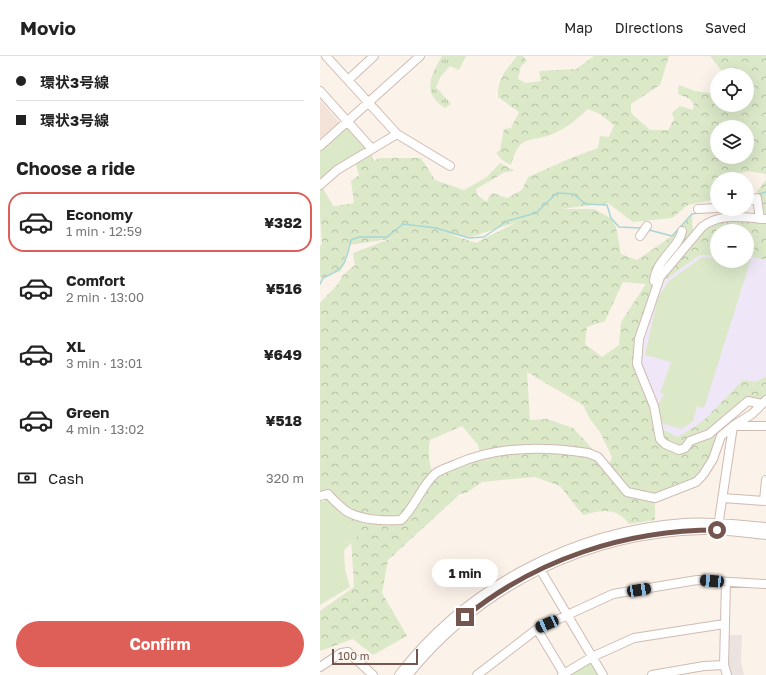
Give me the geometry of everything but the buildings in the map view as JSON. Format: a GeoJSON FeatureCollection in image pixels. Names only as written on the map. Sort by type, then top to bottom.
{"type":"FeatureCollection","features":[{"type":"Feature","properties":{"kind":"street"},"geometry":{"type":"LineString","coordinates":[[348,80],[374,56]]}},
{"type":"Feature","properties":{"kind":"street"},"geometry":{"type":"LineString","coordinates":[[320,146],[420,56]]}},
{"type":"Feature","properties":{"kind":"street"},"geometry":{"type":"LineString","coordinates":[[327,57],[397,134],[450,166]]}},
{"type":"Feature","properties":{"kind":"street"},"geometry":{"type":"LineString","coordinates":[[320,91],[372,149]]}},
{"type":"Feature","properties":{"kind":"street"},"geometry":{"type":"LineString","coordinates":[[320,185],[337,170],[397,134]]}},
{"type":"Feature","properties":{"kind":"street"},"geometry":{"type":"LineString","coordinates":[[754,199],[757,198],[763,219],[727,216],[709,222],[666,268],[660,277],[639,339],[637,364],[654,406],[660,439],[665,444],[679,450],[685,448],[690,441],[708,434],[748,401],[764,402]]}},
{"type":"Feature","properties":{"kind":"street"},"geometry":{"type":"LineString","coordinates":[[700,208],[710,208]]}},
{"type":"Feature","properties":{"kind":"street"},"geometry":{"type":"LineString","coordinates":[[657,286],[654,282],[658,269],[665,255],[674,246],[682,231]]}},
{"type":"Feature","properties":{"kind":"street"},"geometry":{"type":"LineString","coordinates":[[320,496],[328,494],[346,511],[356,515],[378,520],[401,520],[408,513],[420,491],[437,473],[478,455],[527,448],[588,453],[598,457],[627,492],[655,498],[696,482],[703,475],[713,459],[721,436],[733,426],[752,414],[764,402]]}},
{"type":"Feature","properties":{"kind":"street"},"geometry":{"type":"LineString","coordinates":[[733,426],[766,426]]}},
{"type":"Feature","properties":{"kind":"street"},"geometry":{"type":"LineString","coordinates":[[718,526],[733,426]]}},
{"type":"Feature","properties":{"kind":"street"},"geometry":{"type":"LineString","coordinates":[[723,498],[764,501],[766,480]]}},
{"type":"Feature","properties":{"kind":"street"},"geometry":{"type":"LineString","coordinates":[[718,526],[766,535]]}},
{"type":"Feature","properties":{"kind":"street"},"geometry":{"type":"LineString","coordinates":[[399,675],[420,649],[451,619],[489,591],[538,566],[594,548],[638,537],[718,526],[766,527]]}},
{"type":"Feature","properties":{"kind":"street"},"geometry":{"type":"LineString","coordinates":[[538,566],[603,675]]}},
{"type":"Feature","properties":{"kind":"street"},"geometry":{"type":"LineString","coordinates":[[408,675],[444,634],[475,609],[538,566]]}},
{"type":"Feature","properties":{"kind":"street"},"geometry":{"type":"LineString","coordinates":[[477,675],[537,628],[614,594],[697,580],[766,584]]}},
{"type":"Feature","properties":{"kind":"street"},"geometry":{"type":"LineString","coordinates":[[726,582],[724,664],[727,675]]}},
{"type":"Feature","properties":{"kind":"street"},"geometry":{"type":"LineString","coordinates":[[537,628],[563,674],[592,657],[634,638],[724,624]]}},
{"type":"Feature","properties":{"kind":"street"},"geometry":{"type":"LineString","coordinates":[[320,667],[341,653],[348,652],[373,675]]}},
{"type":"Feature","properties":{"kind":"street"},"geometry":{"type":"LineString","coordinates":[[652,675],[724,664]]}},
{"type":"Feature","properties":{"kind":"shaded area"},"geometry":{"type":"Polygon","coordinates":[[[320,100],[340,123],[320,141],[320,100]]]}},
{"type":"Feature","properties":{"kind":"shaded area"},"geometry":{"type":"Polygon","coordinates":[[[700,255],[710,255],[710,268],[754,268],[754,257],[766,260],[766,376],[756,382],[743,380],[703,421],[678,437],[662,429],[659,404],[639,361],[654,301],[665,280],[700,255]]]}},
{"type":"Feature","properties":{"kind":"shaded area"},"geometry":{"type":"Polygon","coordinates":[[[727,635],[742,635],[741,662],[744,675],[730,675],[727,664],[727,635]]]}},
{"type":"Feature","properties":{"kind":"green space"},"geometry":{"type":"Polygon","coordinates":[[[442,56],[466,56],[459,70],[450,66],[441,76],[436,87],[451,104],[445,108],[433,97],[430,84],[434,71],[442,56]]]}},
{"type":"Feature","properties":{"kind":"green space"},"geometry":{"type":"Polygon","coordinates":[[[517,56],[523,56],[527,61],[521,66],[518,79],[526,83],[541,81],[539,71],[576,69],[594,56],[669,56],[660,85],[631,104],[631,113],[650,130],[668,130],[674,119],[672,113],[680,106],[693,110],[694,105],[690,99],[678,94],[679,85],[695,91],[710,93],[710,112],[754,112],[754,68],[719,68],[710,56],[766,56],[766,174],[748,171],[710,172],[710,200],[688,205],[672,218],[633,222],[608,203],[561,209],[594,209],[611,218],[616,227],[621,254],[637,260],[672,236],[692,214],[693,237],[709,222],[760,219],[757,191],[766,180],[766,260],[754,257],[754,224],[710,224],[710,255],[700,255],[665,280],[654,301],[657,287],[637,363],[662,429],[678,437],[703,421],[743,380],[756,382],[766,376],[766,400],[748,401],[709,434],[721,436],[696,482],[655,498],[655,520],[629,524],[614,512],[602,511],[583,515],[560,486],[535,477],[482,482],[466,493],[460,494],[388,560],[382,593],[407,636],[373,655],[353,639],[320,651],[320,611],[354,587],[351,537],[320,496],[320,303],[338,284],[343,275],[355,265],[353,253],[403,234],[389,239],[349,245],[341,271],[320,278],[320,246],[322,244],[320,216],[330,207],[354,203],[351,181],[359,175],[356,164],[372,153],[373,161],[380,158],[421,158],[435,180],[464,190],[487,177],[500,163],[515,171],[505,172],[476,189],[477,195],[487,202],[489,196],[493,193],[507,198],[522,190],[528,177],[598,148],[600,136],[609,137],[614,125],[600,114],[588,109],[560,131],[547,136],[528,140],[523,143],[518,147],[511,165],[502,160],[496,153],[500,150],[504,129],[511,128],[519,112],[498,97],[499,84],[506,70],[517,56]],[[517,222],[471,237],[449,234],[476,243],[517,222]],[[623,282],[605,321],[587,327],[585,344],[602,357],[619,345],[621,322],[646,284],[623,282]],[[527,372],[530,420],[547,419],[573,428],[589,445],[607,470],[612,457],[600,432],[590,419],[583,405],[527,372]],[[462,426],[430,440],[430,464],[433,473],[436,476],[481,457],[478,445],[462,426]]]}},
{"type":"Feature","properties":{"kind":"green space"},"geometry":{"type":"Polygon","coordinates":[[[348,126],[368,148],[320,181],[320,150],[348,126]]]}},
{"type":"Feature","properties":{"kind":"green space"},"geometry":{"type":"Polygon","coordinates":[[[322,187],[334,207],[330,207],[320,216],[320,189],[322,187]]]}},
{"type":"Feature","properties":{"kind":"green space"},"geometry":{"type":"Polygon","coordinates":[[[702,257],[710,258],[710,268],[748,268],[704,408],[697,406],[693,421],[682,429],[661,423],[659,404],[664,394],[660,393],[671,362],[645,355],[658,297],[669,281],[702,257]]]}},
{"type":"Feature","properties":{"kind":"green space"},"geometry":{"type":"Polygon","coordinates":[[[320,501],[327,502],[338,509],[343,514],[357,537],[344,550],[345,569],[350,587],[320,605],[320,501]]]}},
{"type":"Feature","properties":{"kind":"green space"},"geometry":{"type":"Polygon","coordinates":[[[589,663],[592,663],[598,675],[568,675],[589,663]]]}},
{"type":"Feature","properties":{"kind":"waterway"},"geometry":{"type":"LineString","coordinates":[[756,195],[766,192]]}},
{"type":"Feature","properties":{"kind":"waterway"},"geometry":{"type":"LineString","coordinates":[[320,284],[323,278],[340,268],[346,260],[351,240],[359,237],[387,237],[403,224],[436,228],[469,238],[484,237],[507,221],[536,213],[557,193],[573,194],[586,204],[607,205],[611,218],[619,227],[641,228]]}},
{"type":"Feature","properties":{"kind":"waterway"},"geometry":{"type":"LineString","coordinates":[[649,230],[672,236],[692,214],[698,213]]}},
{"type":"Feature","properties":{"kind":"route"},"geometry":{"type":"LineString","coordinates":[[465,617],[507,587],[539,568],[594,548],[615,542],[657,534],[717,530]]}}]}
